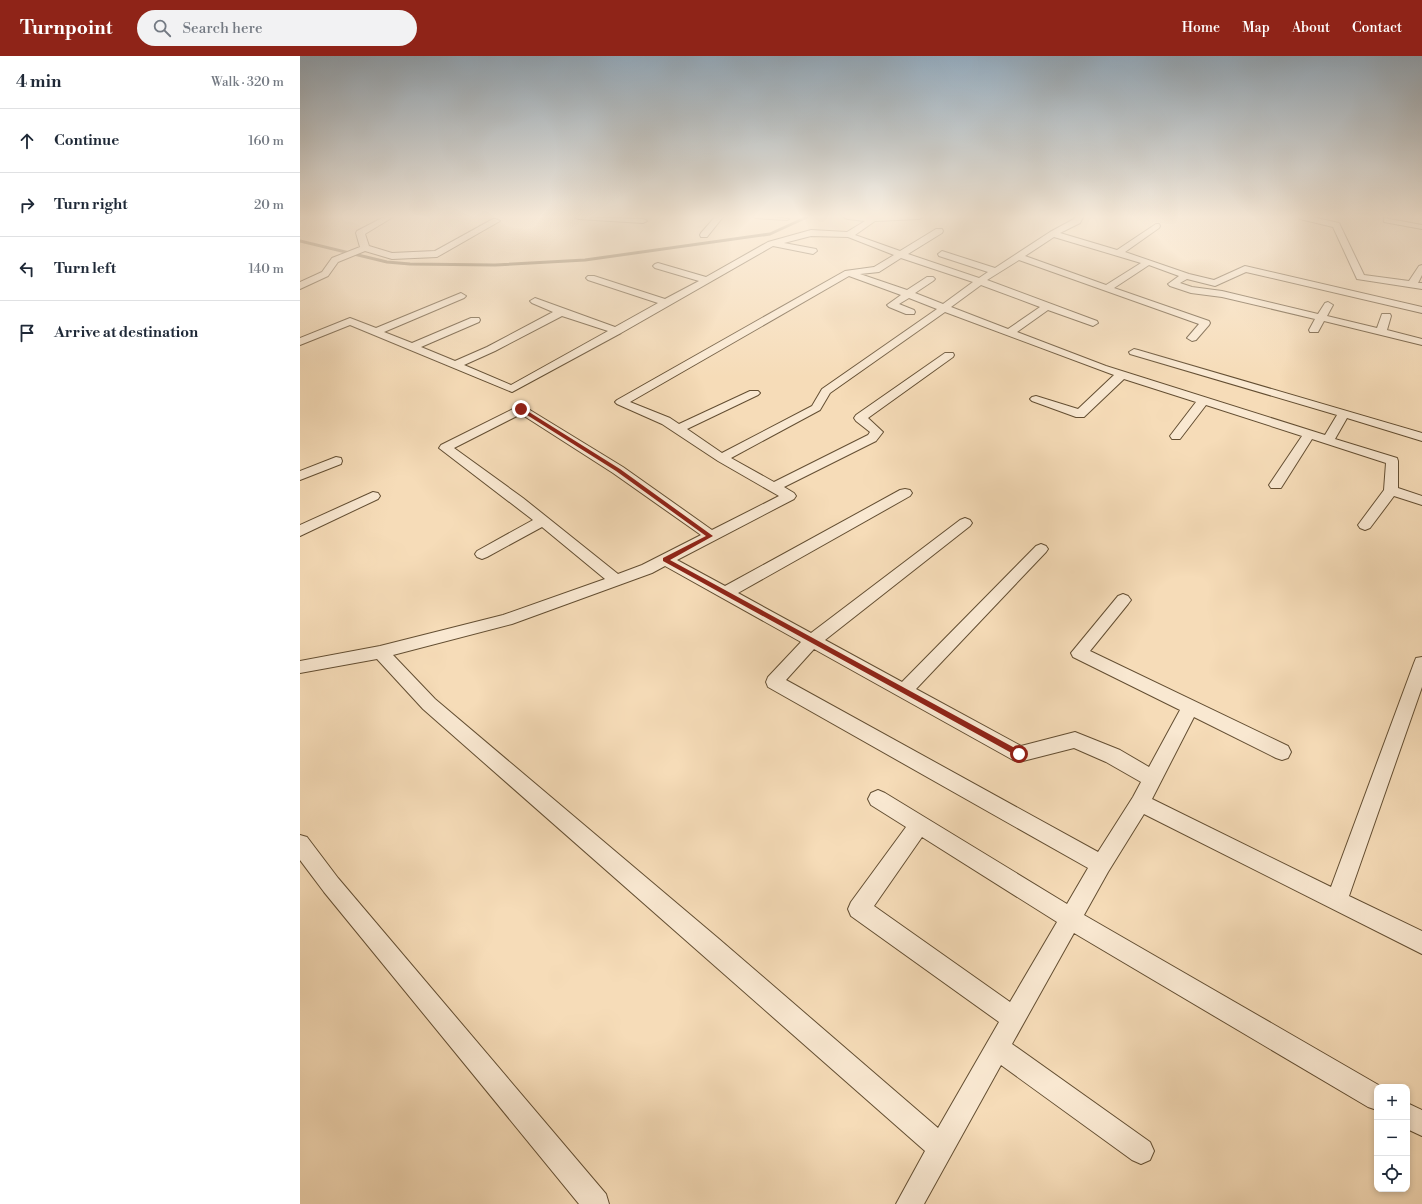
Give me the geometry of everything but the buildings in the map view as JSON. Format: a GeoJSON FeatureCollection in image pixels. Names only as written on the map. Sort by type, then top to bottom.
{"type":"FeatureCollection","features":[{"type":"Feature","properties":{"kind":"street"},"geometry":{"type":"LineString","coordinates":[[300,286],[325,274],[328,271]]}},
{"type":"Feature","properties":{"kind":"street"},"geometry":{"type":"LineString","coordinates":[[674,271],[707,280]]}},
{"type":"Feature","properties":{"kind":"street"},"geometry":{"type":"LineString","coordinates":[[300,342],[350,322],[512,389],[724,271]]}},
{"type":"Feature","properties":{"kind":"street"},"geometry":{"type":"LineString","coordinates":[[300,667],[380,652],[506,620],[647,569],[789,496],[722,458],[666,421],[621,402],[848,273],[871,271]]}},
{"type":"Feature","properties":{"kind":"street"},"geometry":{"type":"LineString","coordinates":[[946,271],[1093,323]]}},
{"type":"Feature","properties":{"kind":"street"},"geometry":{"type":"LineString","coordinates":[[722,458],[816,408],[826,391],[996,271]]}},
{"type":"Feature","properties":{"kind":"street"},"geometry":{"type":"LineString","coordinates":[[1058,271],[1205,323],[1192,338]]}},
{"type":"Feature","properties":{"kind":"street"},"geometry":{"type":"LineString","coordinates":[[1107,288],[1134,271]]}},
{"type":"Feature","properties":{"kind":"street"},"geometry":{"type":"LineString","coordinates":[[1171,271],[1215,283],[1242,271]]}},
{"type":"Feature","properties":{"kind":"street"},"geometry":{"type":"LineString","coordinates":[[1252,271],[1422,310]]}},
{"type":"Feature","properties":{"kind":"street"},"geometry":{"type":"LineString","coordinates":[[1357,271],[1360,277],[1422,286]]}},
{"type":"Feature","properties":{"kind":"street"},"geometry":{"type":"LineString","coordinates":[[1412,284],[1420,271]]}},
{"type":"Feature","properties":{"kind":"street"},"geometry":{"type":"LineString","coordinates":[[848,273],[1121,374],[1392,461],[1391,490],[1365,525]]}},
{"type":"Feature","properties":{"kind":"street"},"geometry":{"type":"LineString","coordinates":[[1186,276],[1173,284],[1191,290],[1222,294],[1422,342]]}},
{"type":"Feature","properties":{"kind":"street"},"geometry":{"type":"LineString","coordinates":[[591,278],[667,303]]}},
{"type":"Feature","properties":{"kind":"street"},"geometry":{"type":"LineString","coordinates":[[910,312],[892,305],[930,279]]}},
{"type":"Feature","properties":{"kind":"street"},"geometry":{"type":"LineString","coordinates":[[375,332],[460,296]]}},
{"type":"Feature","properties":{"kind":"street"},"geometry":{"type":"LineString","coordinates":[[535,301],[561,312],[617,331]]}},
{"type":"Feature","properties":{"kind":"street"},"geometry":{"type":"LineString","coordinates":[[1314,330],[1328,305]]}},
{"type":"Feature","properties":{"kind":"street"},"geometry":{"type":"LineString","coordinates":[[1010,333],[1047,306]]}},
{"type":"Feature","properties":{"kind":"street"},"geometry":{"type":"LineString","coordinates":[[455,365],[491,349],[561,312]]}},
{"type":"Feature","properties":{"kind":"street"},"geometry":{"type":"LineString","coordinates":[[1381,332],[1386,316]]}},
{"type":"Feature","properties":{"kind":"street"},"geometry":{"type":"LineString","coordinates":[[412,347],[475,320]]}},
{"type":"Feature","properties":{"kind":"street"},"geometry":{"type":"LineString","coordinates":[[1134,352],[1422,437]]}},
{"type":"Feature","properties":{"kind":"street"},"geometry":{"type":"LineString","coordinates":[[774,487],[872,438],[877,432],[860,418],[949,355]]}},
{"type":"Feature","properties":{"kind":"street"},"geometry":{"type":"LineString","coordinates":[[1036,399],[1080,414],[1121,374]]}},
{"type":"Feature","properties":{"kind":"street"},"geometry":{"type":"LineString","coordinates":[[678,429],[754,393]]}},
{"type":"Feature","properties":{"kind":"street"},"geometry":{"type":"LineString","coordinates":[[1176,436],[1203,401]]}},
{"type":"Feature","properties":{"kind":"street"},"geometry":{"type":"LineString","coordinates":[[616,580],[518,501],[445,448],[521,409],[618,470],[711,536]]}},
{"type":"Feature","properties":{"kind":"street"},"geometry":{"type":"LineString","coordinates":[[1328,440],[1344,413]]}},
{"type":"Feature","properties":{"kind":"street"},"geometry":{"type":"LineString","coordinates":[[1276,485],[1309,434]]}},
{"type":"Feature","properties":{"kind":"street"},"geometry":{"type":"LineString","coordinates":[[300,476],[336,461]]}},
{"type":"Feature","properties":{"kind":"street"},"geometry":{"type":"LineString","coordinates":[[1391,490],[1422,501]]}},
{"type":"Feature","properties":{"kind":"street"},"geometry":{"type":"LineString","coordinates":[[725,593],[905,493]]}},
{"type":"Feature","properties":{"kind":"street"},"geometry":{"type":"LineString","coordinates":[[300,531],[374,496]]}},
{"type":"Feature","properties":{"kind":"street"},"geometry":{"type":"LineString","coordinates":[[482,554],[542,520]]}},
{"type":"Feature","properties":{"kind":"street"},"geometry":{"type":"LineString","coordinates":[[965,522],[812,641],[774,682],[1101,865]]}},
{"type":"Feature","properties":{"kind":"street"},"geometry":{"type":"LineString","coordinates":[[904,691],[1041,549]]}},
{"type":"Feature","properties":{"kind":"street"},"geometry":{"type":"LineString","coordinates":[[665,560],[1019,754],[1075,740],[1113,756],[1152,779]]}},
{"type":"Feature","properties":{"kind":"street"},"geometry":{"type":"LineString","coordinates":[[1123,600],[1079,653],[1282,752]]}},
{"type":"Feature","properties":{"kind":"street"},"geometry":{"type":"LineString","coordinates":[[380,652],[429,704],[941,1148]]}},
{"type":"Feature","properties":{"kind":"street"},"geometry":{"type":"LineString","coordinates":[[1337,900],[1422,663]]}},
{"type":"Feature","properties":{"kind":"street"},"geometry":{"type":"LineString","coordinates":[[909,1204],[1101,865],[1140,803],[1190,708]]}},
{"type":"Feature","properties":{"kind":"street"},"geometry":{"type":"LineString","coordinates":[[878,800],[1071,919],[1374,1096]]}},
{"type":"Feature","properties":{"kind":"street"},"geometry":{"type":"LineString","coordinates":[[1140,803],[1422,943]]}},
{"type":"Feature","properties":{"kind":"street"},"geometry":{"type":"LineString","coordinates":[[919,825],[859,909],[1014,1019]]}},
{"type":"Feature","properties":{"kind":"street"},"geometry":{"type":"LineString","coordinates":[[300,844],[336,891],[596,1204]]}},
{"type":"Feature","properties":{"kind":"street"},"geometry":{"type":"LineString","coordinates":[[997,1048],[1141,1151]]}},
{"type":"Feature","properties":{"kind":"street"},"geometry":{"type":"LineString","coordinates":[[1410,1117],[1422,1123]]}},
{"type":"Feature","properties":{"kind":"route"},"geometry":{"type":"LineString","coordinates":[[521,409],[618,470],[711,536],[665,560],[1019,754]]}}]}
